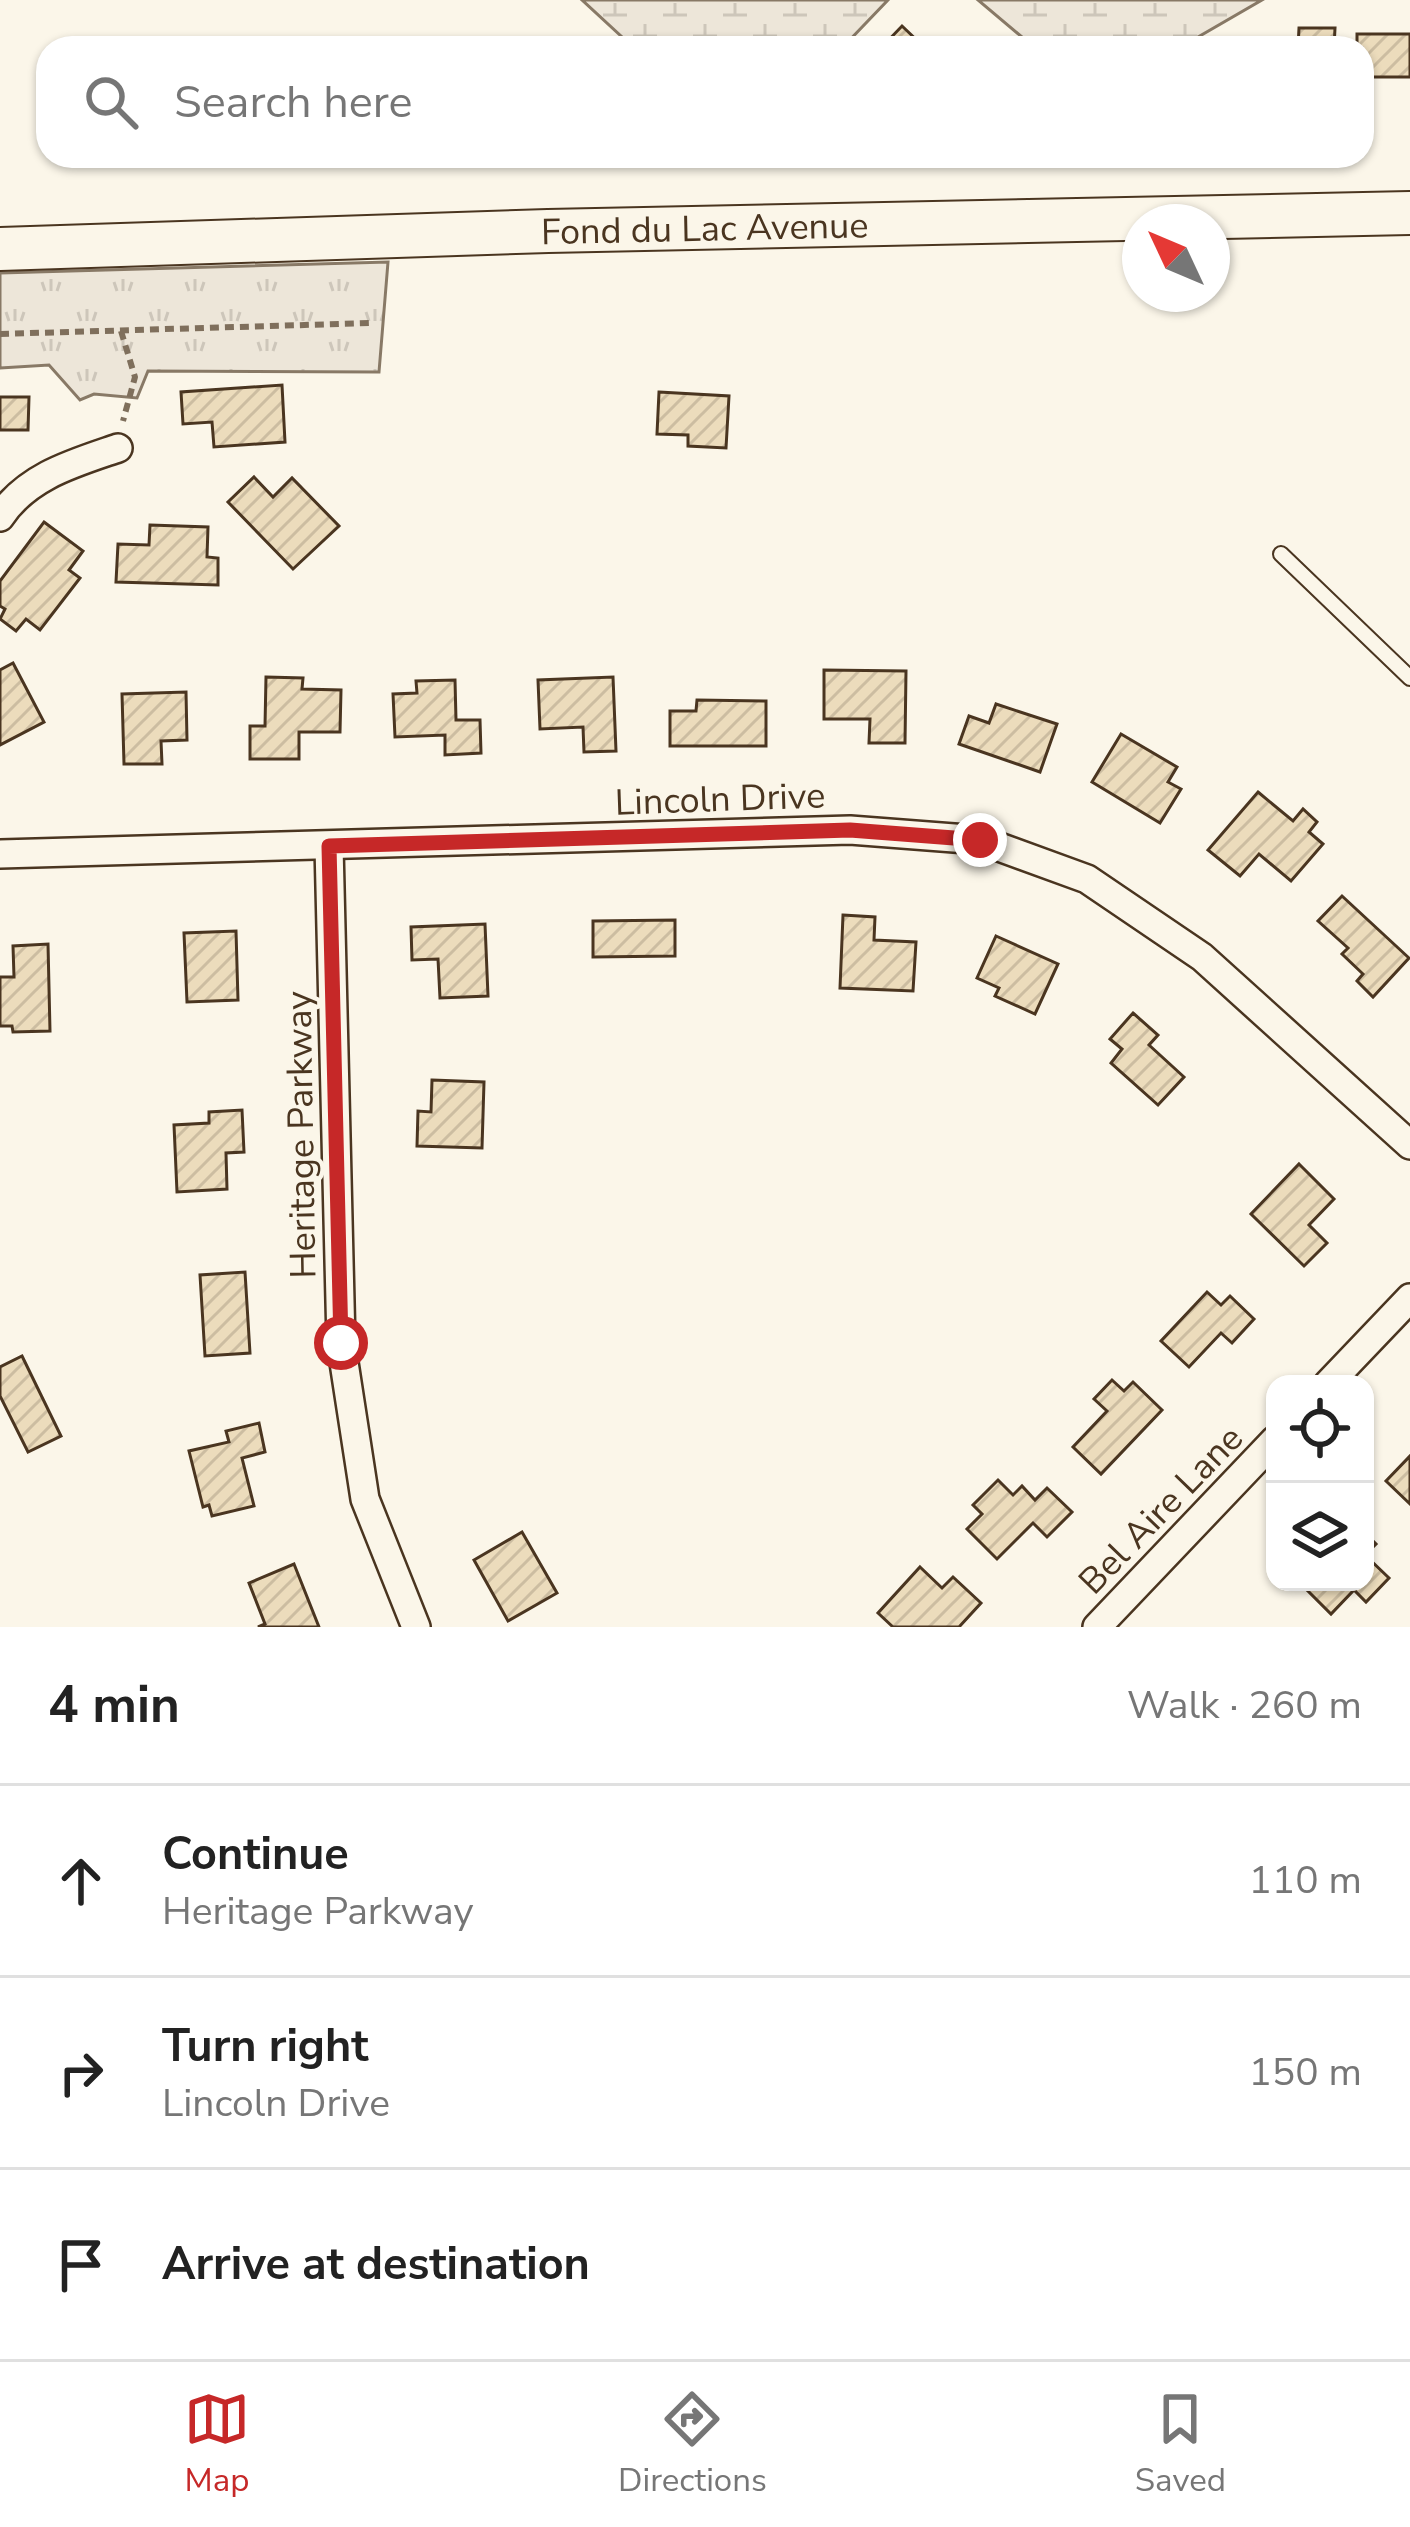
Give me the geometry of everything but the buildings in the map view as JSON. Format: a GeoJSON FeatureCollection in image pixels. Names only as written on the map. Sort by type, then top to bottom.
{"type":"FeatureCollection","features":[{"type":"Feature","properties":{"kind":"main road","name":"Fond du Lac Avenue"},"geometry":{"type":"LineString","coordinates":[[0,249],[548,231],[1410,213]]}},
{"type":"Feature","properties":{"kind":"street"},"geometry":{"type":"LineString","coordinates":[[0,517],[29,485],[118,448]]}},
{"type":"Feature","properties":{"kind":"street","name":"Lincoln Drive"},"geometry":{"type":"LineString","coordinates":[[0,854],[850,830],[980,840],[1087,879],[1202,957],[1410,1145]]}},
{"type":"Feature","properties":{"kind":"street","name":"Heritage Parkway"},"geometry":{"type":"LineString","coordinates":[[329,846],[341,1343],[365,1498],[416,1627]]}},
{"type":"Feature","properties":{"kind":"street"},"geometry":{"type":"LineString","coordinates":[[1337,1375],[1410,1298]]}},
{"type":"Feature","properties":{"kind":"street","name":"Bel Aire Lane"},"geometry":{"type":"LineString","coordinates":[[1097,1627],[1266,1449]]}},
{"type":"Feature","properties":{"kind":"lane"},"geometry":{"type":"LineString","coordinates":[[1281,554],[1410,679]]}},
{"type":"Feature","properties":{"kind":"path"},"geometry":{"type":"LineString","coordinates":[[0,334],[371,323]]}},
{"type":"Feature","properties":{"kind":"path"},"geometry":{"type":"LineString","coordinates":[[118,448],[136,377],[121,330]]}},
{"type":"Feature","properties":{"kind":"green space"},"geometry":{"type":"Polygon","coordinates":[[[582,0],[888,0],[854,36],[621,36],[582,0]]]}},
{"type":"Feature","properties":{"kind":"green space"},"geometry":{"type":"Polygon","coordinates":[[[978,0],[1262,0],[1200,36],[1021,36],[978,0]]]}},
{"type":"Feature","properties":{"kind":"green space"},"geometry":{"type":"Polygon","coordinates":[[[388,262],[379,372],[148,371],[137,398],[94,394],[80,400],[49,365],[0,368],[0,273],[388,262]]]}},
{"type":"Feature","properties":{"kind":"route"},"geometry":{"type":"LineString","coordinates":[[341,1343],[329,846],[850,830],[980,840]]}}]}
